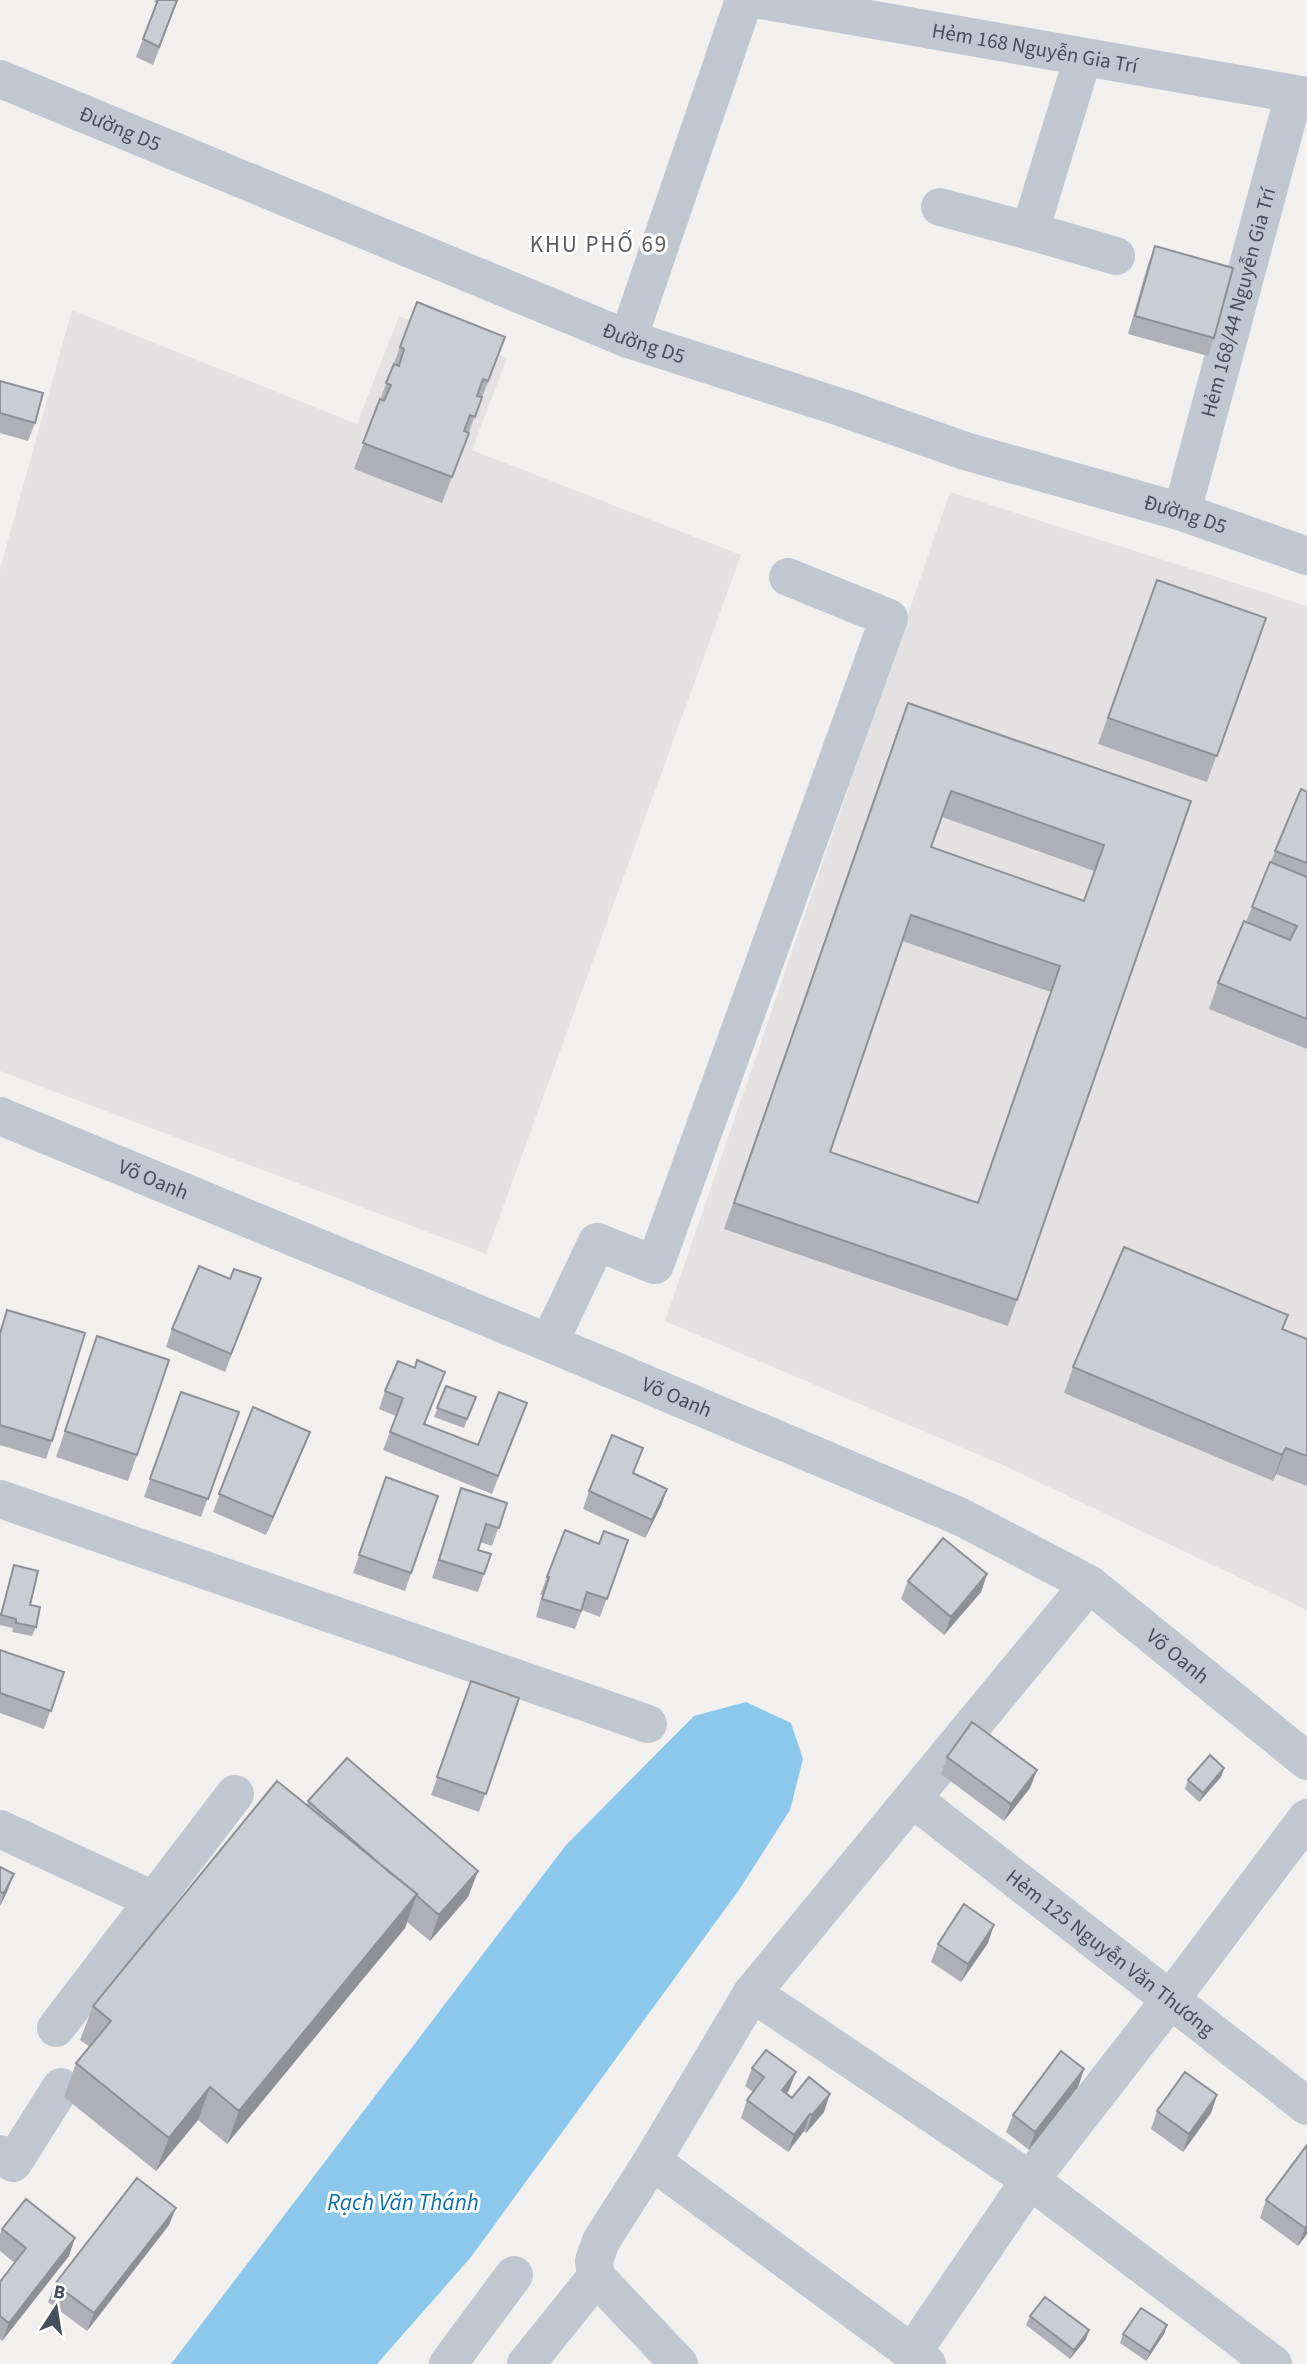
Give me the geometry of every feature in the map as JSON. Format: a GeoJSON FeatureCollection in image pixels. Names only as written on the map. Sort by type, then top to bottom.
{"type":"FeatureCollection","features":[{"type":"Feature","properties":{"kind":"street"},"geometry":{"type":"LineString","coordinates":[[628,339],[744,0]]}},
{"type":"Feature","properties":{"kind":"street","name":"Hẻm 168 Nguyễn Gia Trí"},"geometry":{"type":"LineString","coordinates":[[761,0],[1301,95]]}},
{"type":"Feature","properties":{"kind":"street"},"geometry":{"type":"LineString","coordinates":[[1030,231],[1083,57]]}},
{"type":"Feature","properties":{"kind":"street","name":"Đường D5"},"geometry":{"type":"LineString","coordinates":[[0,79],[628,339],[843,408],[965,451],[1181,512],[1307,556]]}},
{"type":"Feature","properties":{"kind":"street","name":"Hẻm 168/44 Nguyễn Gia Trí"},"geometry":{"type":"LineString","coordinates":[[1181,512],[1301,95]]}},
{"type":"Feature","properties":{"kind":"street"},"geometry":{"type":"LineString","coordinates":[[940,207],[1116,256]]}},
{"type":"Feature","properties":{"kind":"street"},"geometry":{"type":"LineString","coordinates":[[549,1343],[597,1242],[655,1265],[889,618],[788,577]]}},
{"type":"Feature","properties":{"kind":"street","name":"Võ Oanh"},"geometry":{"type":"LineString","coordinates":[[2,1128],[549,1343],[961,1517],[1089,1584],[1307,1761]]}},
{"type":"Feature","properties":{"kind":"street"},"geometry":{"type":"LineString","coordinates":[[0,1499],[648,1724]]}},
{"type":"Feature","properties":{"kind":"street"},"geometry":{"type":"LineString","coordinates":[[679,2364],[596,2277],[594,2261],[601,2241],[752,1993],[1089,1584]]}},
{"type":"Feature","properties":{"kind":"street"},"geometry":{"type":"LineString","coordinates":[[56,2028],[235,1794]]}},
{"type":"Feature","properties":{"kind":"street","name":"Hẻm 125 Nguyễn Văn Thương"},"geometry":{"type":"LineString","coordinates":[[913,1799],[1307,2106]]}},
{"type":"Feature","properties":{"kind":"street"},"geometry":{"type":"LineString","coordinates":[[652,2161],[920,2359],[1030,2180],[1307,1818]]}},
{"type":"Feature","properties":{"kind":"street"},"geometry":{"type":"LineString","coordinates":[[0,1829],[153,1900]]}},
{"type":"Feature","properties":{"kind":"street"},"geometry":{"type":"LineString","coordinates":[[752,1993],[1030,2180],[1273,2364]]}},
{"type":"Feature","properties":{"kind":"street"},"geometry":{"type":"LineString","coordinates":[[0,2154],[13,2163],[61,2087]]}},
{"type":"Feature","properties":{"kind":"street"},"geometry":{"type":"LineString","coordinates":[[448,2364],[514,2274]]}},
{"type":"Feature","properties":{"kind":"street"},"geometry":{"type":"LineString","coordinates":[[526,2364],[596,2277]]}},
{"type":"Feature","properties":{"kind":"shaded area"},"geometry":{"type":"Polygon","coordinates":[[[72,310],[357,424],[399,316],[507,358],[472,450],[741,555],[486,1254],[0,1071],[0,569],[72,310]]]}},
{"type":"Feature","properties":{"kind":"shaded area"},"geometry":{"type":"Polygon","coordinates":[[[950,492],[1307,606],[1307,1610],[1005,1466],[665,1321],[950,492]]]}},
{"type":"Feature","properties":{"kind":"water","name":"Rạch Văn Thánh"},"geometry":{"type":"Polygon","coordinates":[[[746,1702],[791,1723],[803,1759],[790,1810],[739,1890],[471,2257],[377,2364],[171,2364],[566,1845],[694,1716],[746,1702]]]}},
{"type":"Feature","properties":{"kind":"building"},"geometry":{"type":"Polygon","coordinates":[[[158,0],[177,0],[159,47],[143,39],[158,0]]]}},
{"type":"Feature","properties":{"kind":"building"},"geometry":{"type":"Polygon","coordinates":[[[1155,246],[1233,268],[1214,338],[1135,316],[1155,246]]]}},
{"type":"Feature","properties":{"kind":"building"},"geometry":{"type":"Polygon","coordinates":[[[417,302],[505,337],[488,381],[483,379],[477,396],[482,397],[475,417],[470,415],[464,431],[469,433],[452,477],[363,443],[380,399],[384,401],[391,385],[386,383],[394,364],[399,366],[404,349],[400,347],[417,302]]]}},
{"type":"Feature","properties":{"kind":"building"},"geometry":{"type":"Polygon","coordinates":[[[0,381],[43,393],[35,423],[0,413],[0,381]]]}},
{"type":"Feature","properties":{"kind":"building"},"geometry":{"type":"Polygon","coordinates":[[[1157,580],[1266,618],[1217,756],[1108,718],[1157,580]]]}},
{"type":"Feature","properties":{"kind":"building"},"geometry":{"type":"Polygon","coordinates":[[[908,703],[1191,801],[1017,1300],[734,1203],[908,703]],[[951,791],[931,847],[1084,901],[1104,845],[951,791]],[[911,915],[830,1152],[978,1203],[1060,966],[911,915]]]}},
{"type":"Feature","properties":{"kind":"building"},"geometry":{"type":"Polygon","coordinates":[[[1301,789],[1307,792],[1307,863],[1275,851],[1301,789]]]}},
{"type":"Feature","properties":{"kind":"building"},"geometry":{"type":"Polygon","coordinates":[[[1270,862],[1307,877],[1307,1019],[1218,983],[1244,921],[1290,940],[1297,926],[1252,907],[1270,862]]]}},
{"type":"Feature","properties":{"kind":"building"},"geometry":{"type":"Polygon","coordinates":[[[1124,1247],[1288,1315],[1282,1329],[1307,1339],[1307,1456],[1286,1448],[1282,1455],[1073,1367],[1124,1247]]]}},
{"type":"Feature","properties":{"kind":"building"},"geometry":{"type":"Polygon","coordinates":[[[199,1266],[230,1279],[234,1269],[261,1278],[231,1354],[172,1329],[199,1266]]]}},
{"type":"Feature","properties":{"kind":"building"},"geometry":{"type":"Polygon","coordinates":[[[7,1310],[85,1333],[52,1441],[0,1425],[0,1334],[7,1310]]]}},
{"type":"Feature","properties":{"kind":"building"},"geometry":{"type":"Polygon","coordinates":[[[97,1336],[169,1360],[137,1455],[65,1431],[97,1336]]]}},
{"type":"Feature","properties":{"kind":"building"},"geometry":{"type":"Polygon","coordinates":[[[417,1360],[445,1372],[424,1424],[478,1445],[499,1392],[527,1403],[498,1476],[390,1432],[403,1398],[385,1391],[398,1361],[415,1368],[417,1360]]]}},
{"type":"Feature","properties":{"kind":"building"},"geometry":{"type":"Polygon","coordinates":[[[446,1386],[476,1397],[467,1419],[437,1408],[446,1386]]]}},
{"type":"Feature","properties":{"kind":"building"},"geometry":{"type":"Polygon","coordinates":[[[181,1392],[239,1412],[208,1499],[150,1479],[181,1392]]]}},
{"type":"Feature","properties":{"kind":"building"},"geometry":{"type":"Polygon","coordinates":[[[253,1407],[310,1432],[273,1517],[219,1494],[253,1407]]]}},
{"type":"Feature","properties":{"kind":"building"},"geometry":{"type":"Polygon","coordinates":[[[612,1435],[643,1448],[633,1473],[667,1489],[652,1520],[589,1491],[612,1435]]]}},
{"type":"Feature","properties":{"kind":"building"},"geometry":{"type":"Polygon","coordinates":[[[386,1477],[438,1496],[411,1573],[359,1555],[386,1477]]]}},
{"type":"Feature","properties":{"kind":"building"},"geometry":{"type":"Polygon","coordinates":[[[461,1488],[507,1503],[499,1528],[486,1524],[478,1550],[491,1554],[484,1574],[439,1560],[461,1488]]]}},
{"type":"Feature","properties":{"kind":"building"},"geometry":{"type":"Polygon","coordinates":[[[565,1530],[599,1544],[604,1531],[628,1540],[607,1599],[587,1592],[581,1611],[542,1599],[547,1577],[565,1530]]]}},
{"type":"Feature","properties":{"kind":"building"},"geometry":{"type":"Polygon","coordinates":[[[943,1538],[987,1574],[951,1617],[908,1581],[943,1538]]]}},
{"type":"Feature","properties":{"kind":"building"},"geometry":{"type":"Polygon","coordinates":[[[14,1565],[38,1571],[30,1605],[40,1607],[36,1627],[16,1623],[16,1619],[1,1615],[14,1565]]]}},
{"type":"Feature","properties":{"kind":"building"},"geometry":{"type":"Polygon","coordinates":[[[0,1650],[64,1672],[51,1711],[0,1693],[0,1650]]]}},
{"type":"Feature","properties":{"kind":"building"},"geometry":{"type":"Polygon","coordinates":[[[471,1681],[519,1698],[486,1794],[437,1777],[471,1681]]]}},
{"type":"Feature","properties":{"kind":"building"},"geometry":{"type":"Polygon","coordinates":[[[972,1722],[1037,1770],[1011,1804],[947,1757],[972,1722]]]}},
{"type":"Feature","properties":{"kind":"building"},"geometry":{"type":"Polygon","coordinates":[[[1210,1755],[1224,1768],[1203,1793],[1188,1780],[1210,1755]]]}},
{"type":"Feature","properties":{"kind":"building"},"geometry":{"type":"Polygon","coordinates":[[[347,1758],[478,1871],[439,1915],[308,1801],[347,1758]]]}},
{"type":"Feature","properties":{"kind":"building"},"geometry":{"type":"Polygon","coordinates":[[[277,1781],[417,1894],[239,2111],[210,2087],[169,2138],[76,2063],[111,2021],[93,2006],[277,1781]]]}},
{"type":"Feature","properties":{"kind":"building"},"geometry":{"type":"Polygon","coordinates":[[[0,1867],[14,1874],[4,1893],[0,1892],[0,1867]]]}},
{"type":"Feature","properties":{"kind":"building"},"geometry":{"type":"Polygon","coordinates":[[[964,1904],[994,1925],[968,1964],[938,1944],[964,1904]]]}},
{"type":"Feature","properties":{"kind":"building"},"geometry":{"type":"Polygon","coordinates":[[[766,2050],[796,2072],[782,2090],[792,2098],[809,2077],[830,2094],[794,2135],[747,2100],[764,2077],[752,2068],[766,2050]]]}},
{"type":"Feature","properties":{"kind":"building"},"geometry":{"type":"Polygon","coordinates":[[[1061,2051],[1084,2069],[1035,2132],[1013,2115],[1061,2051]]]}},
{"type":"Feature","properties":{"kind":"building"},"geometry":{"type":"Polygon","coordinates":[[[1185,2072],[1217,2095],[1189,2134],[1157,2111],[1185,2072]]]}},
{"type":"Feature","properties":{"kind":"building"},"geometry":{"type":"Polygon","coordinates":[[[1307,2145],[1307,2225],[1305,2228],[1266,2200],[1307,2145]]]}},
{"type":"Feature","properties":{"kind":"building"},"geometry":{"type":"Polygon","coordinates":[[[137,2178],[176,2208],[94,2313],[55,2284],[137,2178]]]}},
{"type":"Feature","properties":{"kind":"building"},"geometry":{"type":"Polygon","coordinates":[[[26,2199],[75,2238],[9,2323],[0,2316],[0,2282],[26,2248],[2,2229],[26,2199]]]}},
{"type":"Feature","properties":{"kind":"building"},"geometry":{"type":"Polygon","coordinates":[[[1045,2297],[1089,2330],[1074,2350],[1030,2316],[1045,2297]]]}},
{"type":"Feature","properties":{"kind":"building"},"geometry":{"type":"Polygon","coordinates":[[[1141,2308],[1167,2325],[1150,2352],[1123,2334],[1141,2308]]]}},
{"type":"Feature","properties":{"kind":"district","name":"KHU PHỐ 69"},"geometry":{"type":"Point","coordinates":[599,244]}}]}
